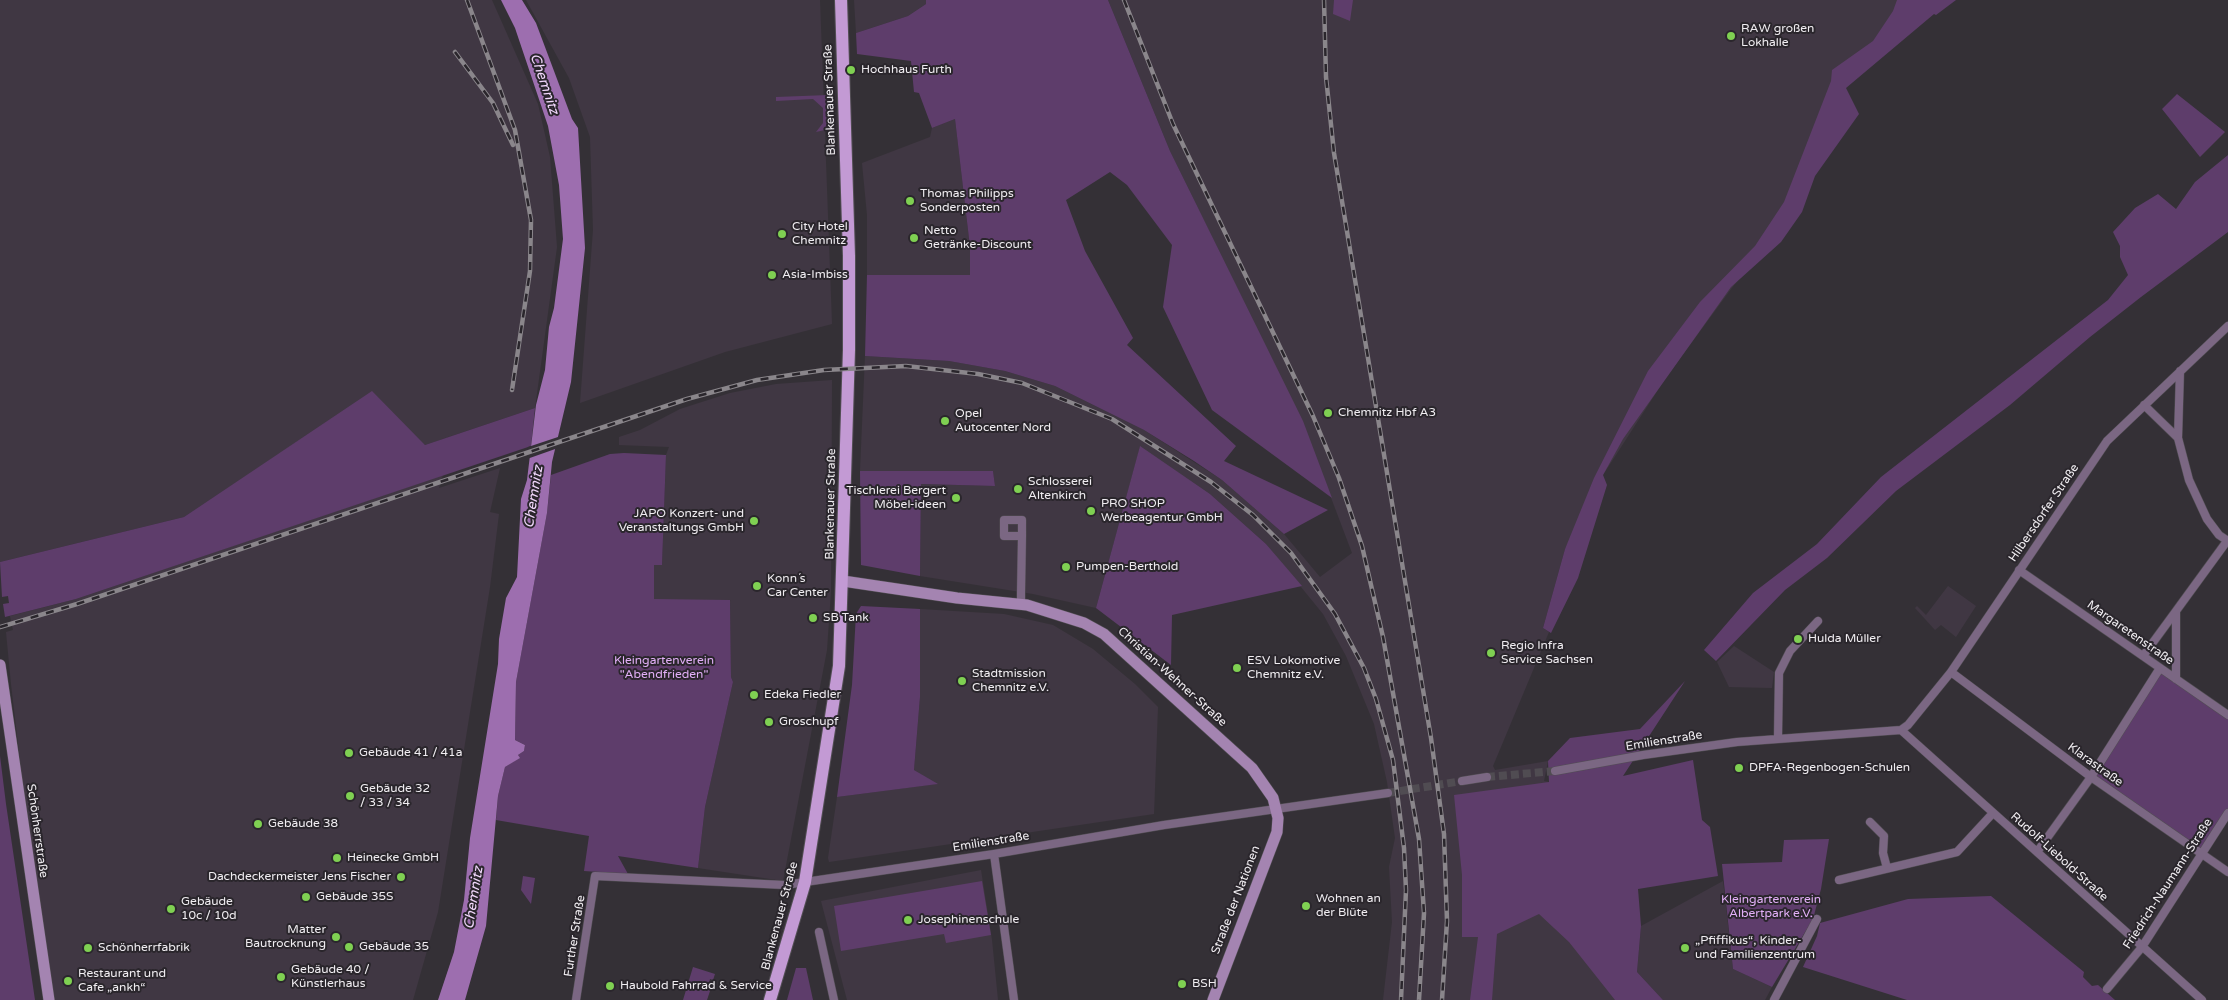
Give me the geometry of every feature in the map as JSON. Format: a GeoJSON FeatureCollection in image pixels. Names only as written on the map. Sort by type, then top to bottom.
{"type":"FeatureCollection","features":[{"type":"Feature","properties":{"kind":"main road","name":"Blankenauer Straße"},"geometry":{"type":"LineString","coordinates":[[770,1000],[805,882],[837,681],[843,581],[849,350],[849,256],[841,0]]}},
{"type":"Feature","properties":{"kind":"main road","name":"Christian-Wehner-Straße"},"geometry":{"type":"LineString","coordinates":[[843,581],[957,598],[1021,604],[1062,614],[1104,634],[1252,768],[1267,787],[1276,809]]}},
{"type":"Feature","properties":{"kind":"main road","name":"Schönherrstraße"},"geometry":{"type":"LineString","coordinates":[[0,665],[2,690],[49,1000]]}},
{"type":"Feature","properties":{"kind":"main road","name":"Straße der Nationen"},"geometry":{"type":"LineString","coordinates":[[1213,1000],[1277,832],[1276,809]]}},
{"type":"Feature","properties":{"kind":"street","name":"Hilbersdorfer Straße"},"geometry":{"type":"LineString","coordinates":[[1901,730],[1908,725],[1952,672],[2106,441],[2228,326]]}},
{"type":"Feature","properties":{"kind":"street"},"geometry":{"type":"LineString","coordinates":[[2143,656],[2228,541],[2207,519],[2189,480],[2178,438],[2180,371]]}},
{"type":"Feature","properties":{"kind":"street"},"geometry":{"type":"LineString","coordinates":[[2144,405],[2178,438]]}},
{"type":"Feature","properties":{"kind":"street"},"geometry":{"type":"LineString","coordinates":[[1021,604],[1022,536]]}},
{"type":"Feature","properties":{"kind":"street","name":"Margaretenstraße"},"geometry":{"type":"LineString","coordinates":[[2019,570],[2228,715]]}},
{"type":"Feature","properties":{"kind":"street"},"geometry":{"type":"LineString","coordinates":[[2176,611],[2176,679]]}},
{"type":"Feature","properties":{"kind":"street"},"geometry":{"type":"LineString","coordinates":[[1778,737],[1779,672],[1790,651],[1818,621]]}},
{"type":"Feature","properties":{"kind":"street"},"geometry":{"type":"LineString","coordinates":[[2036,852],[2091,777],[2160,668]]}},
{"type":"Feature","properties":{"kind":"street","name":"Klarastraße"},"geometry":{"type":"LineString","coordinates":[[1952,672],[2091,777],[2228,872]]}},
{"type":"Feature","properties":{"kind":"street","name":"Emilienstraße"},"geometry":{"type":"LineString","coordinates":[[1555,771],[1652,754],[1778,737],[1901,730]]}},
{"type":"Feature","properties":{"kind":"street","name":"Rudolf-Liebold-Straße"},"geometry":{"type":"LineString","coordinates":[[1901,730],[2202,1000]]}},
{"type":"Feature","properties":{"kind":"street"},"geometry":{"type":"LineString","coordinates":[[1462,781],[1487,778]]}},
{"type":"Feature","properties":{"kind":"street","name":"Emilienstraße"},"geometry":{"type":"LineString","coordinates":[[596,876],[769,884],[805,882],[994,854],[1164,825],[1388,793]]}},
{"type":"Feature","properties":{"kind":"street"},"geometry":{"type":"LineString","coordinates":[[1839,880],[1957,852],[1994,813]]}},
{"type":"Feature","properties":{"kind":"street","name":"Friedrich-Naumann-Straße"},"geometry":{"type":"LineString","coordinates":[[2107,990],[2142,947],[2228,813]]}},
{"type":"Feature","properties":{"kind":"street"},"geometry":{"type":"LineString","coordinates":[[1870,822],[1884,836],[1883,853],[1887,868]]}},
{"type":"Feature","properties":{"kind":"street"},"geometry":{"type":"LineString","coordinates":[[994,854],[1014,1000]]}},
{"type":"Feature","properties":{"kind":"street","name":"Further Straße"},"geometry":{"type":"LineString","coordinates":[[576,1000],[596,876]]}},
{"type":"Feature","properties":{"kind":"street"},"geometry":{"type":"LineString","coordinates":[[1774,1000],[1817,919]]}},
{"type":"Feature","properties":{"kind":"street"},"geometry":{"type":"LineString","coordinates":[[819,932],[834,1000]]}},
{"type":"Feature","properties":{"kind":"shaded area"},"geometry":{"type":"Polygon","coordinates":[[[0,0],[492,0],[538,104],[550,157],[557,247],[535,408],[425,445],[372,392],[184,517],[0,562],[0,0]]]}},
{"type":"Feature","properties":{"kind":"shaded area"},"geometry":{"type":"Polygon","coordinates":[[[526,0],[820,0],[832,324],[725,352],[580,403],[593,230],[590,137],[569,78],[526,0]]]}},
{"type":"Feature","properties":{"kind":"shaded area"},"geometry":{"type":"Polygon","coordinates":[[[854,0],[926,0],[926,4],[908,16],[856,33],[854,0]]]}},
{"type":"Feature","properties":{"kind":"shaded area"},"geometry":{"type":"Polygon","coordinates":[[[1108,0],[1935,0],[1849,75],[1767,245],[1731,289],[1665,379],[1603,475],[1565,549],[1543,628],[1549,632],[1493,766],[1495,770],[1548,761],[1544,781],[1549,782],[1650,1000],[1383,1000],[1392,922],[1389,867],[1395,838],[1387,782],[1374,724],[1346,656],[1323,614],[1266,544],[1210,494],[1140,447],[1096,608],[1033,594],[920,576],[921,484],[995,486],[993,471],[860,471],[865,356],[949,361],[1005,371],[1055,386],[1144,430],[1222,480],[1284,534],[1320,577],[1352,553],[1302,421],[1170,151],[1108,0]]]}},
{"type":"Feature","properties":{"kind":"shaded area"},"geometry":{"type":"Polygon","coordinates":[[[955,119],[970,247],[970,275],[867,275],[867,215],[862,163],[930,137],[932,128],[955,119]]]}},
{"type":"Feature","properties":{"kind":"shaded area"},"geometry":{"type":"Polygon","coordinates":[[[832,380],[831,591],[827,650],[783,881],[698,868],[705,807],[733,682],[731,677],[730,600],[654,600],[654,565],[662,564],[666,455],[669,447],[619,445],[619,437],[640,430],[680,409],[730,393],[776,384],[832,380]]]}},
{"type":"Feature","properties":{"kind":"shaded area","name":"Schönherrfabrik"},"geometry":{"type":"Polygon","coordinates":[[[500,468],[490,512],[499,514],[490,587],[438,912],[413,1000],[53,1000],[34,881],[11,684],[6,632],[13,630],[10,616],[76,599],[443,475],[439,488],[500,468]]]}},
{"type":"Feature","properties":{"kind":"shaded area"},"geometry":{"type":"Polygon","coordinates":[[[1948,586],[1976,606],[1956,637],[1941,625],[1935,630],[1915,608],[1917,606],[1926,615],[1948,586]]]}},
{"type":"Feature","properties":{"kind":"shaded area"},"geometry":{"type":"Polygon","coordinates":[[[920,609],[1004,614],[1053,625],[1093,649],[1135,684],[1158,707],[1154,814],[829,862],[837,797],[936,784],[914,770],[920,697],[920,609]]]}},
{"type":"Feature","properties":{"kind":"shaded area"},"geometry":{"type":"Polygon","coordinates":[[[1734,646],[1774,672],[1772,688],[1729,687],[1717,662],[1734,646]]]}},
{"type":"Feature","properties":{"kind":"shaded area","name":"Josephinenschule"},"geometry":{"type":"Polygon","coordinates":[[[981,870],[992,940],[998,1000],[847,1000],[821,901],[981,870]]]}},
{"type":"Feature","properties":{"kind":"shaded area","name":"„Pfiffikus“, Kinder- und Familienzentrum"},"geometry":{"type":"Polygon","coordinates":[[[1723,881],[1733,969],[1772,987],[1765,1000],[1663,1000],[1637,972],[1641,926],[1723,881]]]}},
{"type":"Feature","properties":{"kind":"green space"},"geometry":{"type":"Polygon","coordinates":[[[926,0],[1108,0],[1170,151],[1303,421],[1332,498],[1212,410],[1163,307],[1172,245],[1127,185],[1110,172],[1066,200],[1085,251],[1133,338],[1127,345],[1236,446],[1224,461],[1328,510],[1284,534],[1222,480],[1194,461],[1144,430],[1055,386],[1005,371],[949,361],[865,356],[867,275],[970,275],[970,247],[955,119],[932,128],[919,93],[914,92],[911,61],[857,54],[856,33],[908,16],[926,4],[926,0]]]}},
{"type":"Feature","properties":{"kind":"green space"},"geometry":{"type":"Polygon","coordinates":[[[1334,0],[1353,0],[1350,21],[1333,14],[1334,0]]]}},
{"type":"Feature","properties":{"kind":"green space"},"geometry":{"type":"Polygon","coordinates":[[[1897,0],[1956,0],[1936,15],[1934,14],[1846,88],[1859,114],[1815,176],[1802,212],[1781,242],[1731,287],[1623,439],[1603,475],[1607,485],[1578,578],[1551,633],[1543,628],[1565,549],[1594,478],[1648,371],[1700,302],[1755,246],[1784,202],[1831,81],[1832,70],[1873,41],[1893,11],[1897,0]]]}},
{"type":"Feature","properties":{"kind":"green space"},"geometry":{"type":"Polygon","coordinates":[[[2177,94],[2225,132],[2200,157],[2162,109],[2177,94]]]}},
{"type":"Feature","properties":{"kind":"green space"},"geometry":{"type":"Polygon","coordinates":[[[828,95],[829,129],[816,132],[823,123],[823,108],[813,99],[776,101],[776,97],[828,95]]]}},
{"type":"Feature","properties":{"kind":"green space"},"geometry":{"type":"Polygon","coordinates":[[[2228,155],[2228,232],[2090,337],[2010,405],[1896,491],[1827,558],[1785,590],[1716,661],[1704,650],[1753,593],[1817,544],[1881,477],[2108,300],[2128,275],[2120,257],[2120,246],[2113,232],[2135,208],[2158,194],[2176,209],[2195,182],[2228,155]]]}},
{"type":"Feature","properties":{"kind":"green space"},"geometry":{"type":"Polygon","coordinates":[[[372,391],[425,445],[535,408],[531,446],[76,599],[5,617],[3,604],[9,603],[8,596],[2,597],[0,562],[184,517],[372,391]]]}},
{"type":"Feature","properties":{"kind":"green space"},"geometry":{"type":"Polygon","coordinates":[[[1140,446],[1210,494],[1266,544],[1302,586],[1172,615],[1171,665],[1096,608],[1140,446]]]}},
{"type":"Feature","properties":{"kind":"green space","name":"Kleingartenverein \"Abendfrieden\""},"geometry":{"type":"Polygon","coordinates":[[[610,454],[666,455],[662,565],[654,565],[654,599],[730,600],[731,677],[733,682],[705,807],[698,868],[618,856],[628,874],[584,871],[589,836],[496,820],[498,796],[505,767],[519,758],[518,755],[524,751],[525,745],[515,740],[516,682],[547,513],[551,475],[610,454]]]}},
{"type":"Feature","properties":{"kind":"green space"},"geometry":{"type":"Polygon","coordinates":[[[860,471],[993,471],[995,486],[921,484],[920,576],[861,565],[860,471]]]}},
{"type":"Feature","properties":{"kind":"green space"},"geometry":{"type":"Polygon","coordinates":[[[861,606],[920,609],[920,697],[914,770],[938,784],[837,797],[852,685],[856,614],[861,606]]]}},
{"type":"Feature","properties":{"kind":"green space"},"geometry":{"type":"Polygon","coordinates":[[[2161,671],[2228,718],[2228,808],[2202,850],[2094,776],[2161,671]]]}},
{"type":"Feature","properties":{"kind":"green space"},"geometry":{"type":"Polygon","coordinates":[[[1685,681],[1623,776],[1693,760],[1702,820],[1710,827],[1718,876],[1638,889],[1641,926],[1637,972],[1663,1000],[1615,1000],[1569,942],[1539,914],[1497,934],[1492,1000],[1470,1000],[1478,937],[1462,937],[1462,875],[1454,795],[1549,782],[1548,761],[1570,738],[1640,729],[1685,681]]]}},
{"type":"Feature","properties":{"kind":"green space"},"geometry":{"type":"Polygon","coordinates":[[[0,756],[6,804],[35,1000],[0,1000],[0,756]]]}},
{"type":"Feature","properties":{"kind":"green space","name":"Kleingartenverein Albertpark e.V."},"geometry":{"type":"Polygon","coordinates":[[[1829,839],[1821,889],[1813,919],[1772,987],[1733,969],[1722,864],[1782,862],[1784,840],[1829,839]]]}},
{"type":"Feature","properties":{"kind":"green space"},"geometry":{"type":"Polygon","coordinates":[[[523,876],[535,878],[531,904],[521,890],[523,876]]]}},
{"type":"Feature","properties":{"kind":"green space"},"geometry":{"type":"Polygon","coordinates":[[[982,881],[991,935],[946,943],[944,934],[841,951],[834,906],[982,881]]]}},
{"type":"Feature","properties":{"kind":"green space"},"geometry":{"type":"Polygon","coordinates":[[[1991,896],[2084,972],[2083,977],[2092,986],[2098,985],[2115,1000],[1907,1000],[1803,967],[1817,936],[1820,923],[1908,899],[1991,896]]]}},
{"type":"Feature","properties":{"kind":"green space"},"geometry":{"type":"Polygon","coordinates":[[[693,967],[715,974],[713,980],[710,979],[709,983],[712,985],[707,1000],[683,1000],[693,967]]]}},
{"type":"Feature","properties":{"kind":"green space"},"geometry":{"type":"Polygon","coordinates":[[[796,968],[806,968],[813,1000],[787,1000],[796,968]]]}},
{"type":"Feature","properties":{"kind":"water","name":"Chemnitz"},"geometry":{"type":"Polygon","coordinates":[[[501,0],[522,0],[536,23],[572,119],[578,128],[585,248],[571,382],[552,462],[547,513],[516,682],[515,740],[525,745],[524,751],[518,755],[520,758],[505,767],[498,796],[486,926],[465,1000],[438,1000],[454,952],[464,900],[470,838],[498,664],[499,639],[506,598],[517,577],[521,499],[527,480],[536,405],[545,370],[549,327],[554,308],[563,239],[559,185],[548,126],[515,28],[501,0]]]}},
{"type":"Feature","properties":{"kind":"pier"},"geometry":{"type":"Polygon","coordinates":[[[561,436],[558,448],[527,459],[528,447],[561,436]]]}},
{"type":"Feature","properties":{"kind":"tunnel"},"geometry":{"type":"LineString","coordinates":[[1487,777],[1555,771]]}},
{"type":"Feature","properties":{"kind":"tunnel"},"geometry":{"type":"LineString","coordinates":[[1388,793],[1462,781]]}},
{"type":"Feature","properties":{"kind":"railway"},"geometry":{"type":"LineString","coordinates":[[467,0],[515,130],[531,220],[530,271],[512,390]]}},
{"type":"Feature","properties":{"kind":"railway"},"geometry":{"type":"LineString","coordinates":[[1124,0],[1173,124],[1313,416],[1339,478],[1362,546],[1383,637],[1419,839],[1424,913],[1419,1000]]}},
{"type":"Feature","properties":{"kind":"railway"},"geometry":{"type":"LineString","coordinates":[[1324,0],[1326,77],[1334,153],[1431,738],[1444,834],[1447,921],[1442,1000]]}},
{"type":"Feature","properties":{"kind":"railway"},"geometry":{"type":"LineString","coordinates":[[455,52],[493,103],[513,145]]}},
{"type":"Feature","properties":{"kind":"railway"},"geometry":{"type":"LineString","coordinates":[[0,627],[77,604],[687,399],[757,380],[824,370],[906,366],[978,374],[1022,383],[1112,419],[1211,482],[1253,515],[1291,553],[1335,614],[1364,668],[1376,699],[1393,760],[1404,848],[1406,890],[1401,1000]]}},
{"type":"Feature","properties":{"kind":"place","name":"RAW großen Lokhalle"},"geometry":{"type":"Point","coordinates":[1731,36]}},
{"type":"Feature","properties":{"kind":"place","name":"Hochhaus Furth"},"geometry":{"type":"Point","coordinates":[851,70]}},
{"type":"Feature","properties":{"kind":"place","name":"Thomas Philipps Sonderposten"},"geometry":{"type":"Point","coordinates":[910,201]}},
{"type":"Feature","properties":{"kind":"place","name":"City Hotel Chemnitz"},"geometry":{"type":"Point","coordinates":[782,234]}},
{"type":"Feature","properties":{"kind":"place","name":"Netto Getränke-Discount"},"geometry":{"type":"Point","coordinates":[914,238]}},
{"type":"Feature","properties":{"kind":"place","name":"Asia-Imbiss"},"geometry":{"type":"Point","coordinates":[772,275]}},
{"type":"Feature","properties":{"kind":"place","name":"Chemnitz Hbf A3"},"geometry":{"type":"Point","coordinates":[1328,413]}},
{"type":"Feature","properties":{"kind":"place","name":"Opel Autocenter Nord"},"geometry":{"type":"Point","coordinates":[945,421]}},
{"type":"Feature","properties":{"kind":"place","name":"Schlosserei Altenkirch"},"geometry":{"type":"Point","coordinates":[1018,489]}},
{"type":"Feature","properties":{"kind":"place","name":"Tischlerei Bergert Möbel-ideen"},"geometry":{"type":"Point","coordinates":[956,498]}},
{"type":"Feature","properties":{"kind":"place","name":"PRO SHOP Werbeagentur GmbH"},"geometry":{"type":"Point","coordinates":[1091,511]}},
{"type":"Feature","properties":{"kind":"place","name":"JAPO Konzert- und Veranstaltungs GmbH"},"geometry":{"type":"Point","coordinates":[754,521]}},
{"type":"Feature","properties":{"kind":"place","name":"Pumpen-Berthold"},"geometry":{"type":"Point","coordinates":[1066,567]}},
{"type":"Feature","properties":{"kind":"place","name":"Konn´s Car Center"},"geometry":{"type":"Point","coordinates":[757,586]}},
{"type":"Feature","properties":{"kind":"place","name":"SB Tank"},"geometry":{"type":"Point","coordinates":[813,618]}},
{"type":"Feature","properties":{"kind":"place","name":"Hulda Müller"},"geometry":{"type":"Point","coordinates":[1798,639]}},
{"type":"Feature","properties":{"kind":"place","name":"Regio Infra Service Sachsen"},"geometry":{"type":"Point","coordinates":[1491,653]}},
{"type":"Feature","properties":{"kind":"place","name":"ESV Lokomotive Chemnitz e.V."},"geometry":{"type":"Point","coordinates":[1237,668]}},
{"type":"Feature","properties":{"kind":"place","name":"Stadtmission Chemnitz e.V."},"geometry":{"type":"Point","coordinates":[962,681]}},
{"type":"Feature","properties":{"kind":"place","name":"Edeka Fiedler"},"geometry":{"type":"Point","coordinates":[754,695]}},
{"type":"Feature","properties":{"kind":"place","name":"Groschupf"},"geometry":{"type":"Point","coordinates":[769,722]}},
{"type":"Feature","properties":{"kind":"place","name":"Gebäude 41 / 41a"},"geometry":{"type":"Point","coordinates":[349,753]}},
{"type":"Feature","properties":{"kind":"place","name":"DPFA-Regenbogen-Schulen"},"geometry":{"type":"Point","coordinates":[1739,768]}},
{"type":"Feature","properties":{"kind":"place","name":"Gebäude 32 / 33 / 34"},"geometry":{"type":"Point","coordinates":[350,796]}},
{"type":"Feature","properties":{"kind":"place","name":"Gebäude 38"},"geometry":{"type":"Point","coordinates":[258,824]}},
{"type":"Feature","properties":{"kind":"place","name":"Heinecke GmbH"},"geometry":{"type":"Point","coordinates":[337,858]}},
{"type":"Feature","properties":{"kind":"place","name":"Dachdeckermeister Jens Fischer"},"geometry":{"type":"Point","coordinates":[401,877]}},
{"type":"Feature","properties":{"kind":"place","name":"Gebäude 35S"},"geometry":{"type":"Point","coordinates":[306,897]}},
{"type":"Feature","properties":{"kind":"place","name":"Wohnen an der Blüte"},"geometry":{"type":"Point","coordinates":[1306,906]}},
{"type":"Feature","properties":{"kind":"place","name":"Gebäude 10c / 10d"},"geometry":{"type":"Point","coordinates":[171,909]}},
{"type":"Feature","properties":{"kind":"place","name":"Josephinenschule"},"geometry":{"type":"Point","coordinates":[908,920]}},
{"type":"Feature","properties":{"kind":"place","name":"Matter Bautrocknung"},"geometry":{"type":"Point","coordinates":[336,937]}},
{"type":"Feature","properties":{"kind":"place","name":"Gebäude 35"},"geometry":{"type":"Point","coordinates":[349,947]}},
{"type":"Feature","properties":{"kind":"place","name":"Schönherrfabrik"},"geometry":{"type":"Point","coordinates":[88,948]}},
{"type":"Feature","properties":{"kind":"place","name":"„Pfiffikus“, Kinder- und Familienzentrum"},"geometry":{"type":"Point","coordinates":[1685,948]}},
{"type":"Feature","properties":{"kind":"place","name":"Gebäude 40 / Künstlerhaus"},"geometry":{"type":"Point","coordinates":[281,977]}},
{"type":"Feature","properties":{"kind":"place","name":"Restaurant und Cafe „ankh“"},"geometry":{"type":"Point","coordinates":[68,981]}},
{"type":"Feature","properties":{"kind":"place","name":"BSH"},"geometry":{"type":"Point","coordinates":[1182,984]}},
{"type":"Feature","properties":{"kind":"place","name":"Haubold Fahrrad & Service"},"geometry":{"type":"Point","coordinates":[610,986]}}]}
